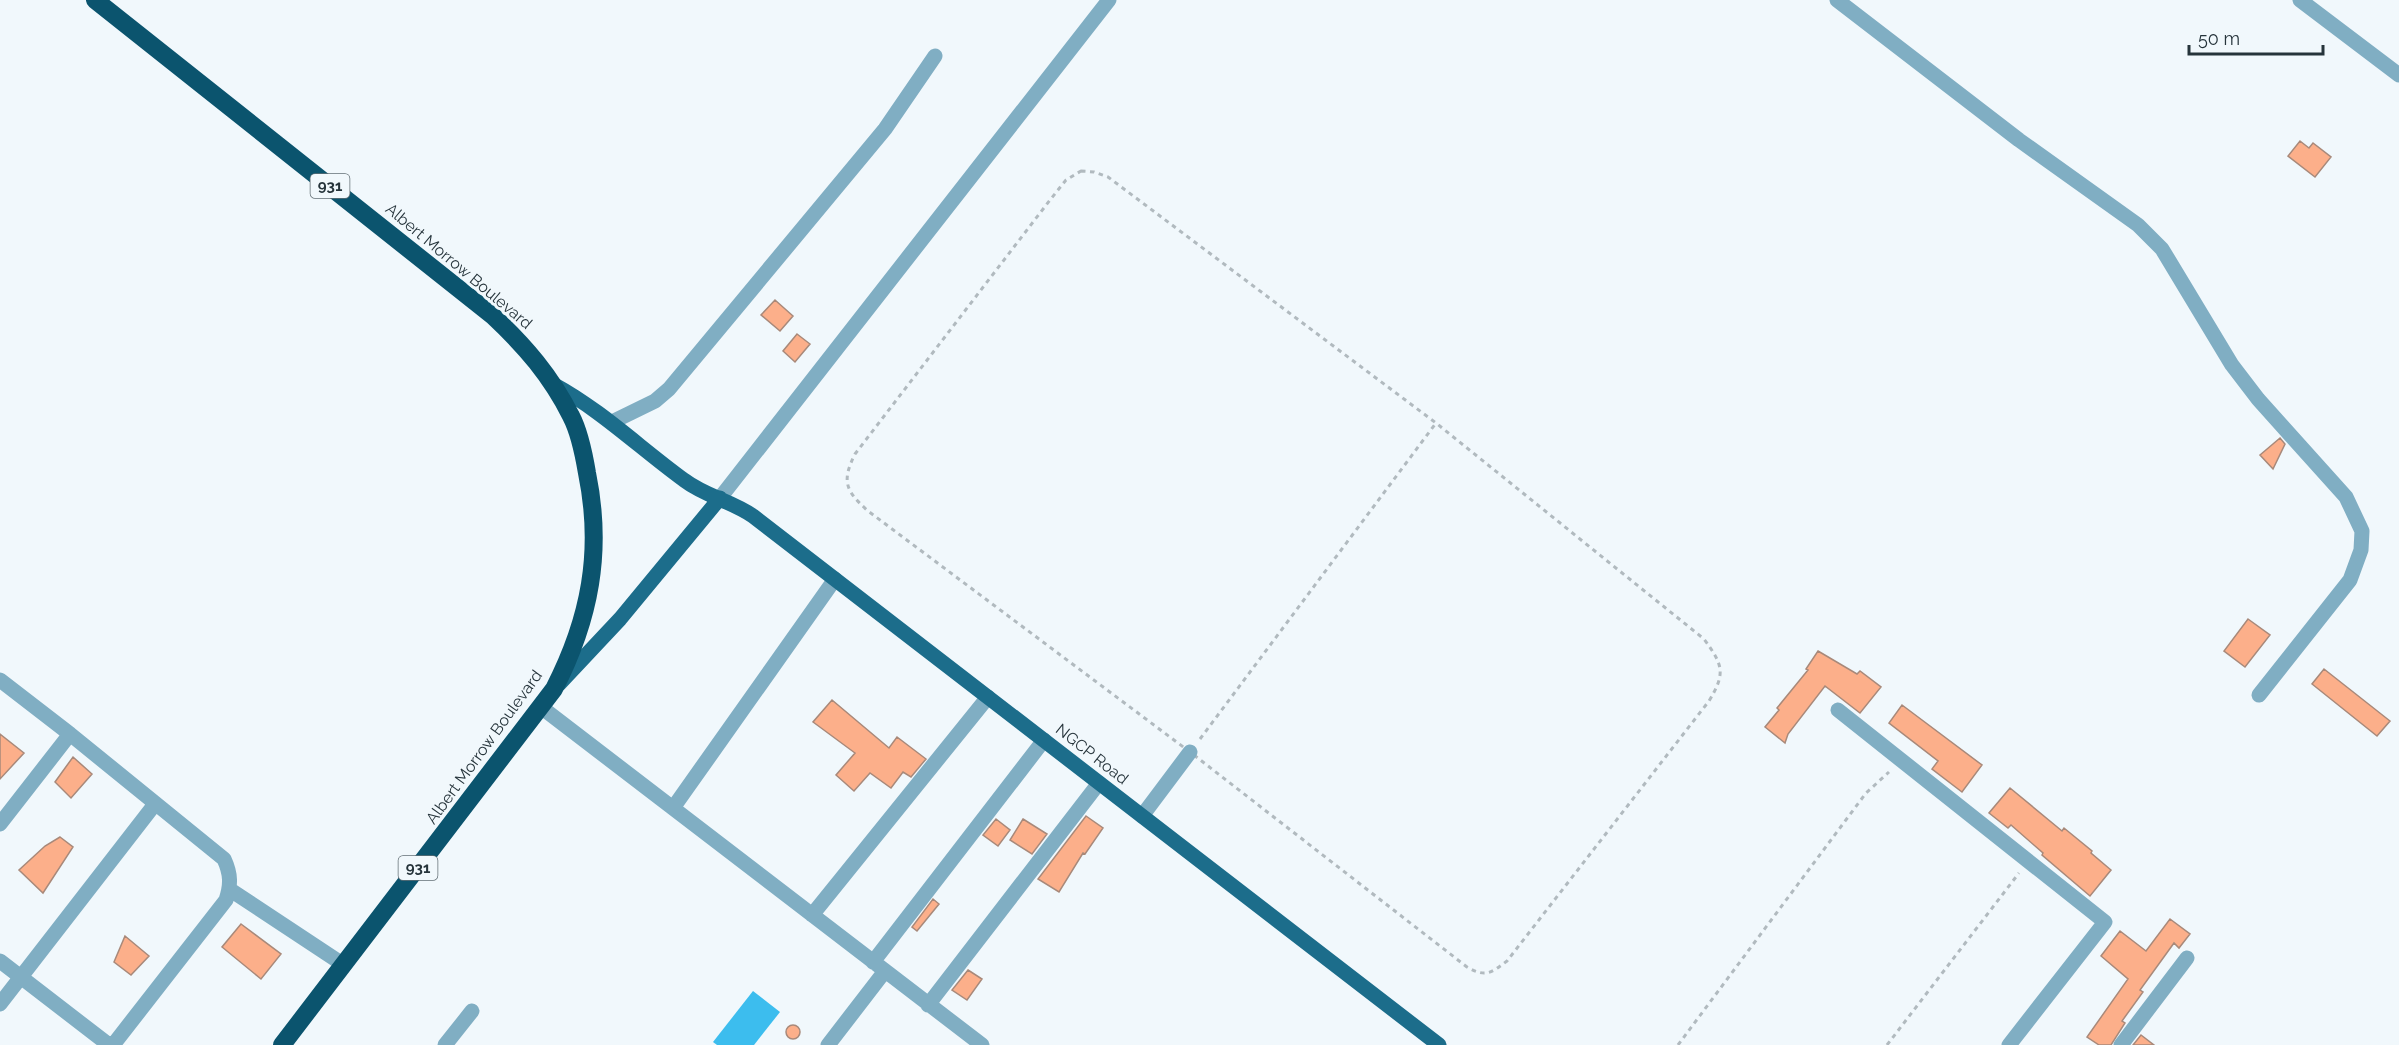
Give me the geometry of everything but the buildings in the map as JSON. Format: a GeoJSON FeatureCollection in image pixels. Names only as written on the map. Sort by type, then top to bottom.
{"type":"FeatureCollection","features":[{"type":"Feature","properties":{"kind":"highway","name":"Albert Morrow Boulevard"},"geometry":{"type":"LineString","coordinates":[[95,0],[493,316],[526,346],[553,384],[573,418],[584,456],[593,504],[595,544],[592,578],[582,622],[554,689],[282,1045]]}},
{"type":"Feature","properties":{"kind":"main road","name":"NGCP Road"},"geometry":{"type":"LineString","coordinates":[[553,384],[576,396],[612,422],[685,480],[707,494],[720,498],[753,516],[1439,1045]]}},
{"type":"Feature","properties":{"kind":"main road"},"geometry":{"type":"LineString","coordinates":[[554,689],[620,619],[720,498]]}},
{"type":"Feature","properties":{"kind":"street"},"geometry":{"type":"LineString","coordinates":[[720,498],[1109,0]]}},
{"type":"Feature","properties":{"kind":"street"},"geometry":{"type":"LineString","coordinates":[[1837,0],[2019,140],[2138,225],[2162,249],[2232,365],[2346,498],[2362,531],[2361,550],[2350,580],[2259,695]]}},
{"type":"Feature","properties":{"kind":"street"},"geometry":{"type":"LineString","coordinates":[[2300,0],[2399,75]]}},
{"type":"Feature","properties":{"kind":"street"},"geometry":{"type":"LineString","coordinates":[[612,422],[655,401],[669,389],[885,129],[935,56]]}},
{"type":"Feature","properties":{"kind":"street"},"geometry":{"type":"LineString","coordinates":[[673,808],[835,579]]}},
{"type":"Feature","properties":{"kind":"street"},"geometry":{"type":"LineString","coordinates":[[0,680],[224,860],[230,880],[226,900],[111,1045],[0,961]]}},
{"type":"Feature","properties":{"kind":"street"},"geometry":{"type":"LineString","coordinates":[[812,915],[988,697]]}},
{"type":"Feature","properties":{"kind":"street"},"geometry":{"type":"LineString","coordinates":[[541,707],[982,1045]]}},
{"type":"Feature","properties":{"kind":"street"},"geometry":{"type":"LineString","coordinates":[[1838,710],[2105,922],[2009,1045]]}},
{"type":"Feature","properties":{"kind":"street"},"geometry":{"type":"LineString","coordinates":[[0,824],[70,734]]}},
{"type":"Feature","properties":{"kind":"street"},"geometry":{"type":"LineString","coordinates":[[828,1045],[879,967],[1044,740]]}},
{"type":"Feature","properties":{"kind":"street"},"geometry":{"type":"LineString","coordinates":[[1142,816],[1190,753]]}},
{"type":"Feature","properties":{"kind":"street"},"geometry":{"type":"LineString","coordinates":[[928,1005],[1100,783]]}},
{"type":"Feature","properties":{"kind":"street"},"geometry":{"type":"LineString","coordinates":[[0,1004],[155,804]]}},
{"type":"Feature","properties":{"kind":"street"},"geometry":{"type":"LineString","coordinates":[[230,889],[344,965]]}},
{"type":"Feature","properties":{"kind":"street"},"geometry":{"type":"LineString","coordinates":[[2121,1045],[2187,958]]}},
{"type":"Feature","properties":{"kind":"street"},"geometry":{"type":"LineString","coordinates":[[453,1042],[472,1011]]}},
{"type":"Feature","properties":{"kind":"path"},"geometry":{"type":"LineString","coordinates":[[1081,171],[1094,172],[1108,177],[1436,423],[1704,639],[1716,655],[1721,668],[1720,683],[1709,701],[1514,951],[1491,973],[1477,973],[1467,967],[1190,753],[868,511],[853,498],[846,483],[847,470],[855,454],[1066,180],[1081,171]]}},
{"type":"Feature","properties":{"kind":"path"},"geometry":{"type":"LineString","coordinates":[[1190,753],[1436,423]]}},
{"type":"Feature","properties":{"kind":"path"},"geometry":{"type":"LineString","coordinates":[[1678,1045],[1866,793],[1877,780],[1907,764]]}},
{"type":"Feature","properties":{"kind":"path"},"geometry":{"type":"LineString","coordinates":[[1887,1045],[2028,861]]}},
{"type":"Feature","properties":{"kind":"water"},"geometry":{"type":"Polygon","coordinates":[[[753,991],[780,1012],[754,1045],[717,1045],[713,1042],[753,991]]]}}]}
